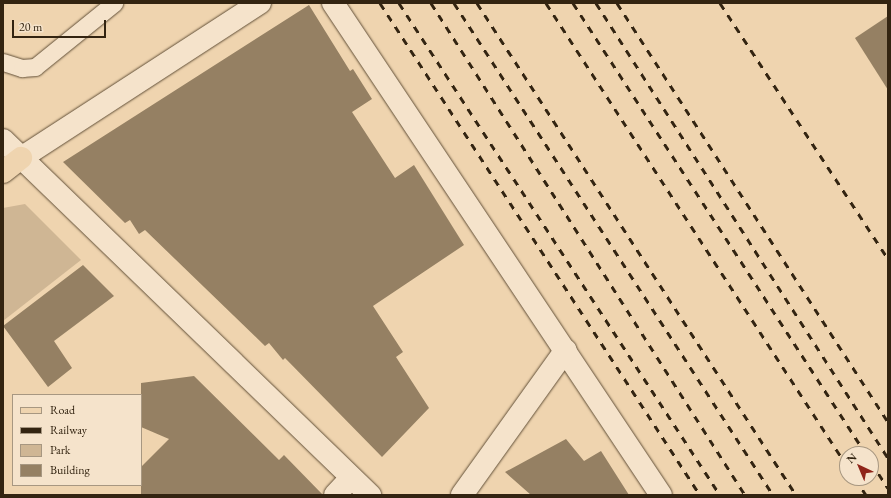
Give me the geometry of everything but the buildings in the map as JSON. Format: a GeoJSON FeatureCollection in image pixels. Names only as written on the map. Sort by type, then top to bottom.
{"type":"FeatureCollection","features":[{"type":"Feature","properties":{"kind":"main road"},"geometry":{"type":"LineString","coordinates":[[3,172],[21,158]]}},
{"type":"Feature","properties":{"kind":"street"},"geometry":{"type":"LineString","coordinates":[[21,158],[260,3]]}},
{"type":"Feature","properties":{"kind":"street"},"geometry":{"type":"LineString","coordinates":[[332,3],[566,350],[661,495]]}},
{"type":"Feature","properties":{"kind":"street"},"geometry":{"type":"LineString","coordinates":[[3,140],[370,495]]}},
{"type":"Feature","properties":{"kind":"street"},"geometry":{"type":"LineString","coordinates":[[462,495],[566,350]]}},
{"type":"Feature","properties":{"kind":"street"},"geometry":{"type":"LineString","coordinates":[[334,495],[351,478]]}},
{"type":"Feature","properties":{"kind":"lane"},"geometry":{"type":"LineString","coordinates":[[3,62],[22,68],[35,67],[114,3]]}},
{"type":"Feature","properties":{"kind":"green space"},"geometry":{"type":"Polygon","coordinates":[[[25,204],[81,260],[3,321],[3,208],[25,204]]]}},
{"type":"Feature","properties":{"kind":"railway"},"geometry":{"type":"LineString","coordinates":[[380,3],[700,495]]}},
{"type":"Feature","properties":{"kind":"railway"},"geometry":{"type":"LineString","coordinates":[[399,3],[720,495]]}},
{"type":"Feature","properties":{"kind":"railway"},"geometry":{"type":"LineString","coordinates":[[431,3],[745,495]]}},
{"type":"Feature","properties":{"kind":"railway"},"geometry":{"type":"LineString","coordinates":[[454,3],[773,495]]}},
{"type":"Feature","properties":{"kind":"railway"},"geometry":{"type":"LineString","coordinates":[[477,3],[796,495]]}},
{"type":"Feature","properties":{"kind":"railway"},"geometry":{"type":"LineString","coordinates":[[546,3],[839,454]]}},
{"type":"Feature","properties":{"kind":"railway"},"geometry":{"type":"LineString","coordinates":[[573,3],[861,446]]}},
{"type":"Feature","properties":{"kind":"railway"},"geometry":{"type":"LineString","coordinates":[[596,3],[888,458]]}},
{"type":"Feature","properties":{"kind":"railway"},"geometry":{"type":"LineString","coordinates":[[617,3],[888,422]]}},
{"type":"Feature","properties":{"kind":"railway"},"geometry":{"type":"LineString","coordinates":[[720,3],[888,259]]}},
{"type":"Feature","properties":{"kind":"railway"},"geometry":{"type":"LineString","coordinates":[[879,474],[888,488]]}},
{"type":"Feature","properties":{"kind":"railway"},"geometry":{"type":"LineString","coordinates":[[860,486],[866,495]]}}]}
